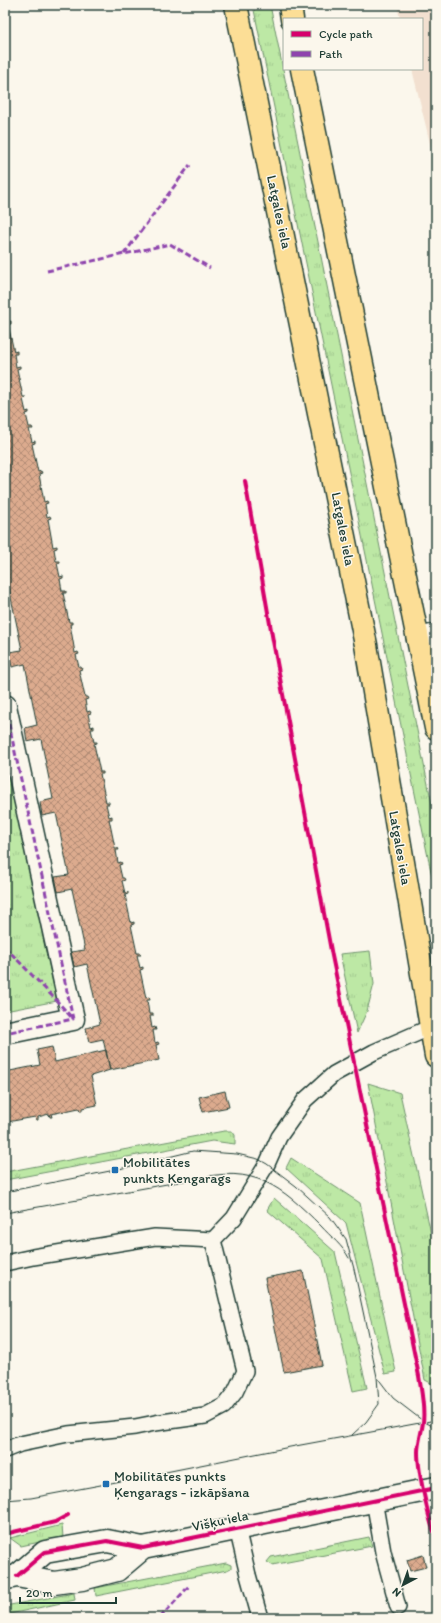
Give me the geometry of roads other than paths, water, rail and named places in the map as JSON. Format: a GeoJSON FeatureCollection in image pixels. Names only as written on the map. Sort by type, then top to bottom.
{"type":"FeatureCollection","features":[{"type":"Feature","properties":{"kind":"highway","name":"Latgales iela"},"geometry":{"type":"LineString","coordinates":[[236,5],[366,645],[434,1026],[436,1056]]}},
{"type":"Feature","properties":{"kind":"highway"},"geometry":{"type":"LineString","coordinates":[[290,5],[292,18]]}},
{"type":"Feature","properties":{"kind":"highway"},"geometry":{"type":"LineString","coordinates":[[302,70],[427,637],[436,728]]}},
{"type":"Feature","properties":{"kind":"street"},"geometry":{"type":"LineString","coordinates":[[5,706],[73,1019],[5,1033]]}},
{"type":"Feature","properties":{"kind":"street","name":"Višķu iela"},"geometry":{"type":"LineString","coordinates":[[11,1577],[45,1552],[107,1541],[143,1548],[436,1488]]}},
{"type":"Feature","properties":{"kind":"street","name":"Višķu iela"},"geometry":{"type":"LineString","coordinates":[[11,1577],[54,1583],[82,1579],[117,1570],[143,1548]]}},
{"type":"Feature","properties":{"kind":"lane"},"geometry":{"type":"LineString","coordinates":[[5,1263],[155,1237],[213,1240],[234,1218],[267,1164],[279,1137],[305,1100],[334,1074],[374,1052],[434,1026]]}},
{"type":"Feature","properties":{"kind":"lane"},"geometry":{"type":"LineString","coordinates":[[5,1450],[20,1444],[68,1434],[135,1427],[205,1416],[224,1406],[235,1392],[245,1371],[213,1240]]}},
{"type":"Feature","properties":{"kind":"lane"},"geometry":{"type":"LineString","coordinates":[[374,1500],[383,1552],[398,1606]]}},
{"type":"Feature","properties":{"kind":"lane"},"geometry":{"type":"LineString","coordinates":[[237,1528],[260,1618]]}},
{"type":"Feature","properties":{"kind":"tram line"},"geometry":{"type":"LineString","coordinates":[[5,1192],[115,1170],[193,1151],[237,1154],[258,1159],[296,1186],[330,1217],[346,1239],[354,1269],[377,1377],[393,1398],[423,1421],[436,1428]]}},
{"type":"Feature","properties":{"kind":"tram line"},"geometry":{"type":"LineString","coordinates":[[5,1213],[216,1175],[234,1174],[265,1182],[293,1200],[340,1245],[349,1258]]}},
{"type":"Feature","properties":{"kind":"tram line"},"geometry":{"type":"LineString","coordinates":[[352,1435],[366,1422],[379,1404],[377,1377]]}},
{"type":"Feature","properties":{"kind":"tram line"},"geometry":{"type":"LineString","coordinates":[[5,1500],[31,1498],[436,1420]]}},
{"type":"Feature","properties":{"kind":"place","name":"Mobilitātes punkts Ķengarags"},"geometry":{"type":"Point","coordinates":[115,1170]}},
{"type":"Feature","properties":{"kind":"place","name":"Mobilitātes punkts Ķengarags - izkāpšana"},"geometry":{"type":"Point","coordinates":[106,1484]}}]}
